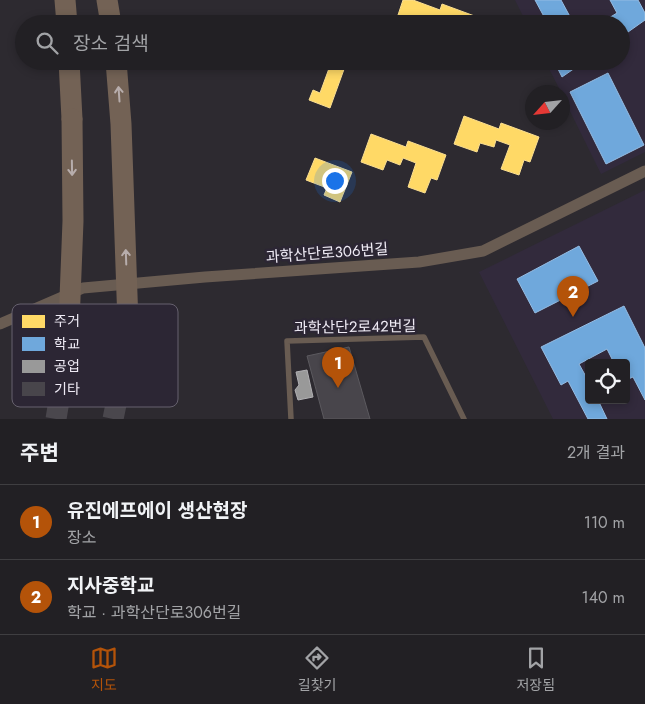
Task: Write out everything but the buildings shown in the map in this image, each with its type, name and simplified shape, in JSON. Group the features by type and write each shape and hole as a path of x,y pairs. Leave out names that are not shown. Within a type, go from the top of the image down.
{"highway":[{"path":"64,0 66,15"},
{"path":"107,0 110,15"},
{"path":"69,70 73,221 70,304"},
{"path":"117,70 127,304"}],"street":[{"name":"과학산단로306번길","path":"46,304 83,288 419,262 483,251 645,171"},
{"name":"과학산단로306번길","path":"0,324 12,319"}],"lane":[{"name":"과학산단2로42번길","path":"292,419 286,341 424,337 464,419"}],"shaded area":[{"path":"515,0 645,0 645,152 601,174 570,111 570,85 557,85 550,70 630,70 630,15 522,15"},
{"path":"645,190 645,419 553,419 479,272"}],"tunnel":[{"path":"56,419 58,407"},
{"path":"113,419 115,407"}],"place":[{"name":"지사중학교","path":"573,317"},
{"name":"유진에프에이 생산현장","path":"338,388"}]}
